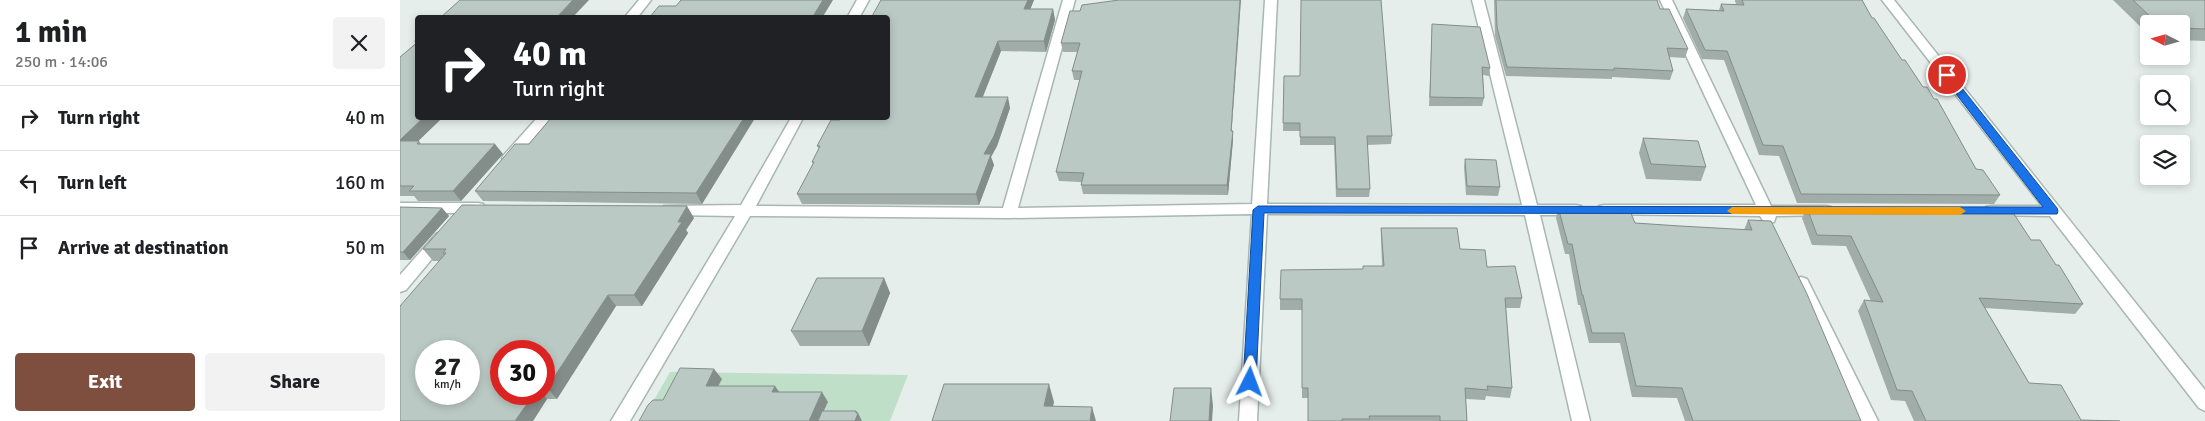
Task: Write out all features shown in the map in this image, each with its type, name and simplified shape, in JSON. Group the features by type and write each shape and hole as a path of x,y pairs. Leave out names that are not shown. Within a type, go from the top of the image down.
{"street":[{"path":"632,15 645,0"},
{"path":"855,15 863,0"},
{"path":"1009,213 1069,0"},
{"path":"1248,421 1258,210 1271,0"},
{"path":"1478,0 1531,210 1581,421"},
{"path":"1666,0 1774,228"},
{"path":"1888,0 2205,403"},
{"path":"499,170 542,120"},
{"path":"620,421 746,210 797,120"},
{"path":"400,286 480,193"},
{"path":"400,208 496,208"},
{"path":"656,209 1009,213 1258,210 1844,211"},
{"path":"1973,211 2053,211"},
{"path":"1796,272 1869,421"}],"green space":[{"path":"670,372 908,375 890,421 642,421"}],"building":[{"path":"460,0 573,0 559,15 443,15"},
{"path":"681,0 823,0 814,15 652,15 659,6 676,6"},
{"path":"881,0 1028,0 1024,9 1053,9 1044,41 998,41 975,97 1008,97 994,136 984,154 991,154 976,194 797,194 814,162 812,162 820,146 817,146 831,120 890,120 890,15 873,15"},
{"path":"1119,0 1240,0 1231,131 1233,131 1227,185 1081,185 1084,173 1056,172 1082,71 1072,71 1080,43 1061,43 1070,11 1080,11 1082,5"},
{"path":"1301,0 1381,0 1392,136 1367,136 1370,189 1337,189 1335,137 1300,137 1300,123 1283,123 1284,76 1300,76"},
{"path":"1496,0 1657,0 1660,9 1669,9 1688,49 1667,48 1673,71 1614,68 1614,70 1507,67 1497,27"},
{"path":"1742,0 1862,0 1872,18 1874,18 1902,60 1905,60 1923,87 1927,87 1934,99 1937,99 1976,169 1983,170 2000,195 1801,194 1783,146 1763,145 1727,51 1705,50 1686,9 1724,11 1721,4 1744,5"},
{"path":"2133,0 2205,0 2205,29 2190,28 2190,15 2149,15"},
{"path":"1432,24 1480,27 1490,68 1482,67 1484,98 1430,97"},
{"path":"415,44 415,120 421,120 400,140 400,57"},
{"path":"549,120 743,120 696,193 475,191 515,144 529,144"},
{"path":"1643,138 1698,141 1706,167 1651,164"},
{"path":"400,141 419,141 417,144 495,144 453,191 409,191 414,186 400,186"},
{"path":"1465,159 1496,160 1500,187 1467,186"},
{"path":"462,205 687,206 678,222 682,222 634,295 608,295 555,376 555,340 490,340 490,405 526,405 515,421 400,421 400,306 446,253 443,253 446,249 423,249"},
{"path":"400,207 442,208 403,252 400,252"},
{"path":"1558,207 1630,211 1635,223 1680,226 1752,230 1748,220 1771,221 1807,294 1861,421 1693,421 1682,388 1636,386 1624,333 1592,333 1572,244 1568,244"},
{"path":"1807,208 2010,208 2031,240 2040,240 2056,265 2059,265 2083,304 1979,298 2029,383 2061,385 2081,420 2120,421 1926,421 1912,391 1897,390 1864,300 1883,302 1851,236 1817,235"},
{"path":"1381,228 1457,228 1460,249 1485,250 1487,267 1515,266 1522,298 1505,298 1512,388 1487,386 1488,390 1465,388 1467,421 1440,421 1440,416 1369,416 1370,419 1308,421 1308,388 1302,388 1302,299 1280,299 1281,270 1363,269 1363,266 1384,266"},
{"path":"817,278 884,278 862,331 791,331"},
{"path":"680,368 714,369 706,386 775,386 772,392 822,392 809,421 639,421 653,400 663,400"},
{"path":"944,384 1049,384 1044,406 1092,407 1090,421 932,421"},
{"path":"1174,388 1211,388 1209,421 1170,421"},
{"path":"822,411 856,411 858,413 855,421 818,421"}],"slow traffic":[{"path":"1732,211 1960,211"}],"route":[{"path":"1250,382 1258,210 2053,211 1947,75"}]}
